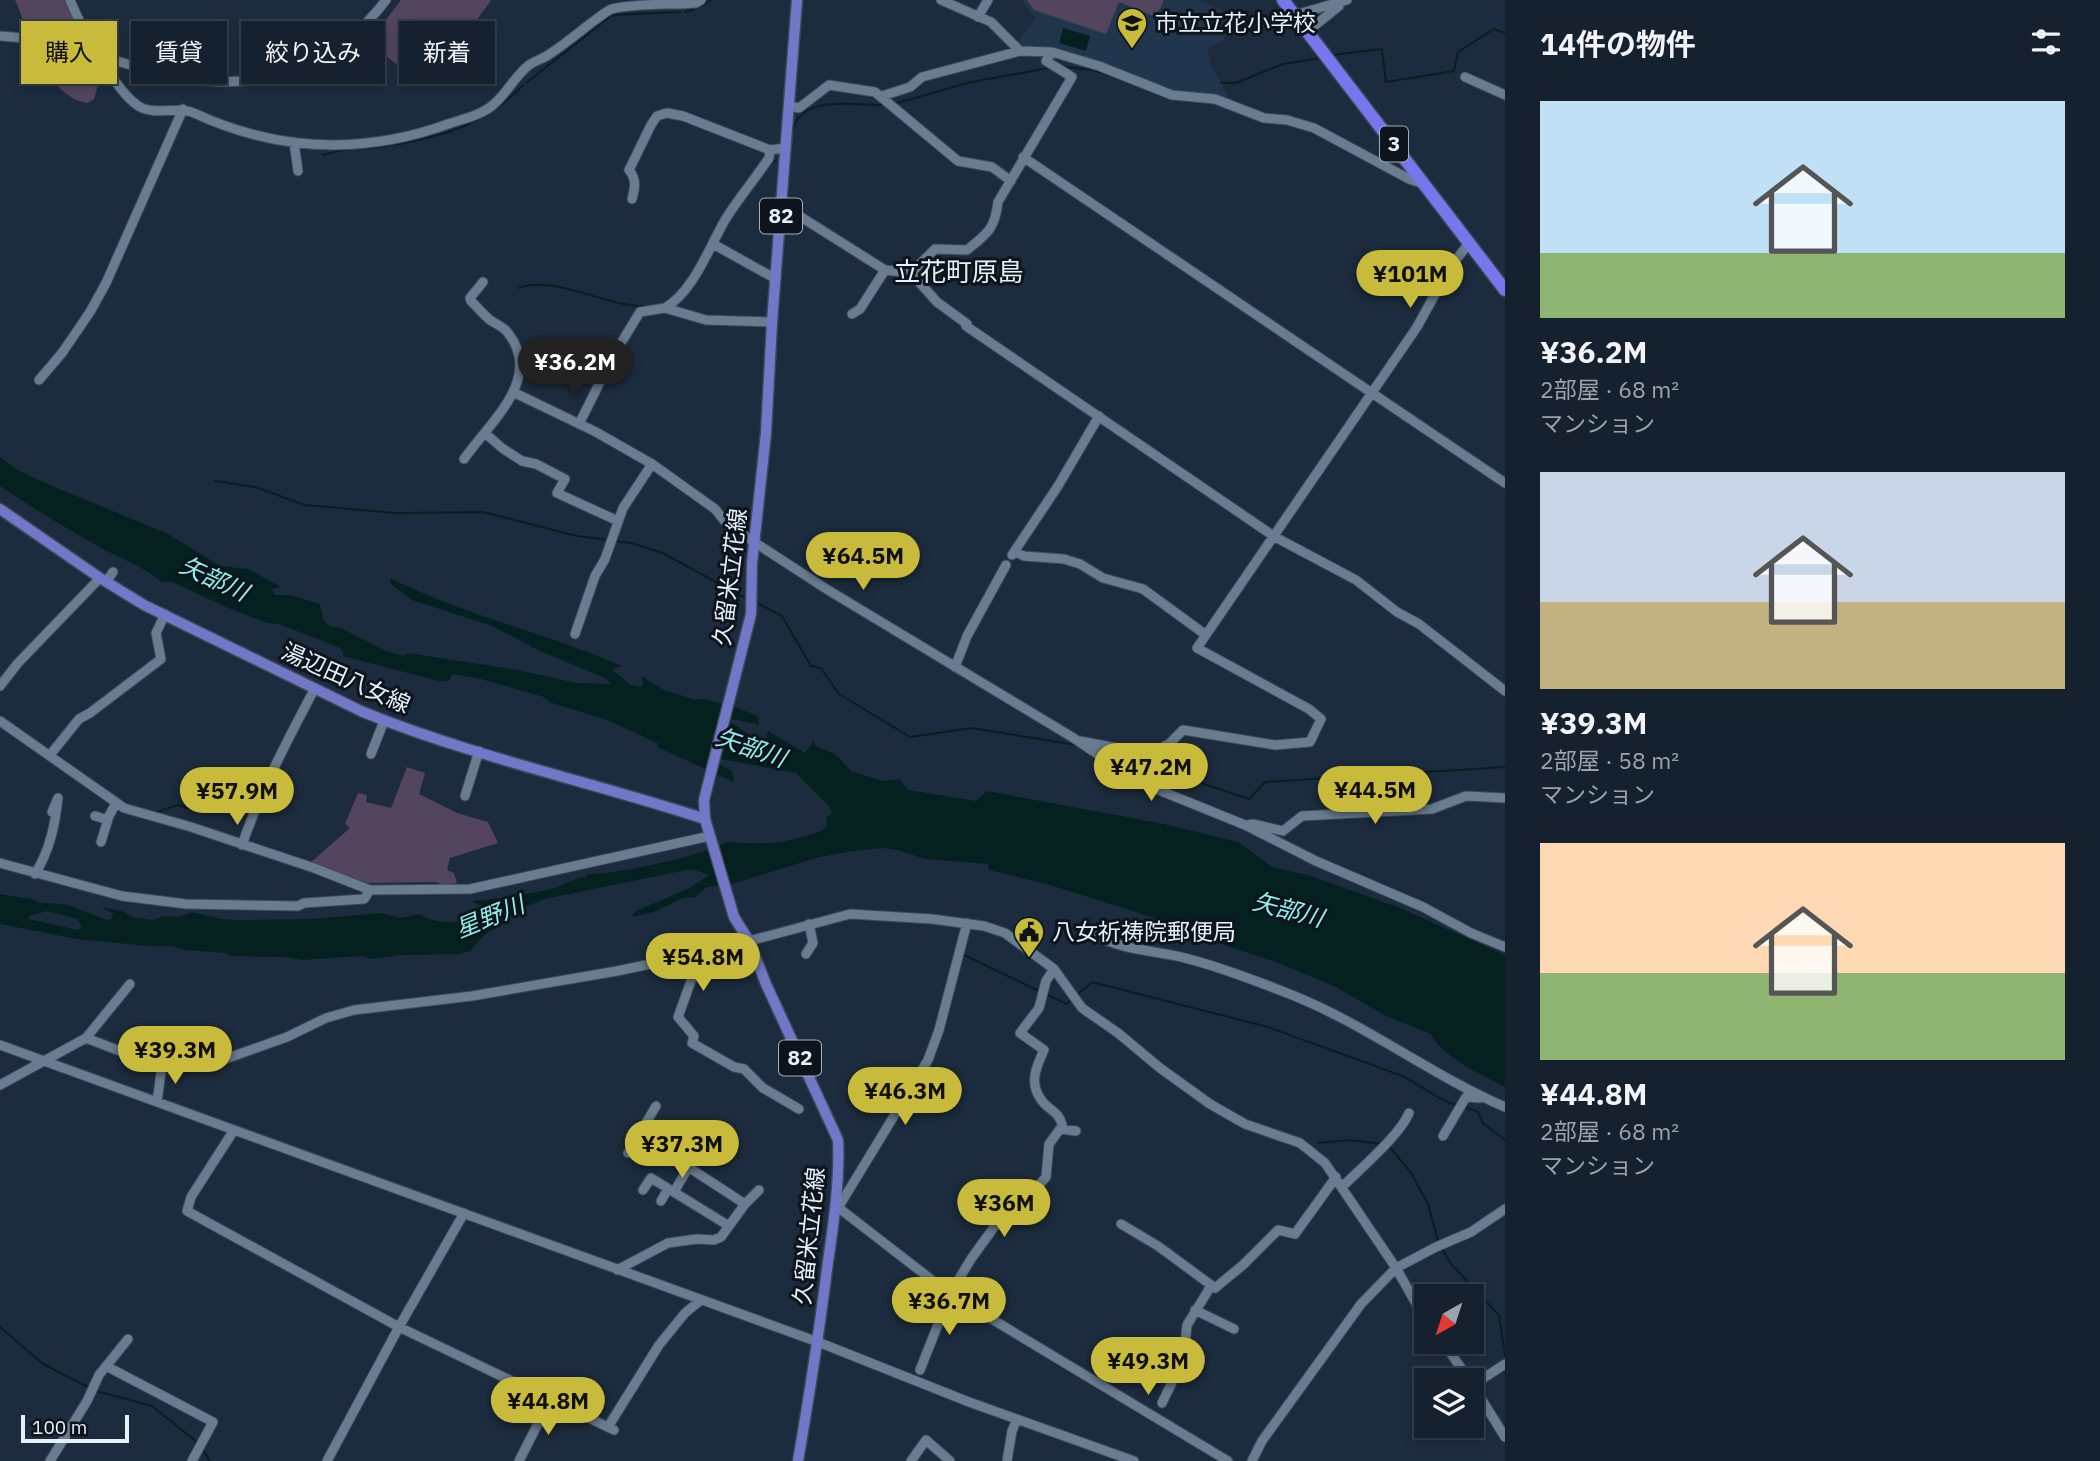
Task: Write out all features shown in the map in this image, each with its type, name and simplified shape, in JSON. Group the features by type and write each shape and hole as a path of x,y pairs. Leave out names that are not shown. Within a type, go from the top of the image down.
{"highway":[{"name":"3","path":"1283,0 1504,286"}],"main road":[{"name":"久留米立花線","path":"797,0 761,501 754,542 751,614 704,800 705,820 734,917 749,941 838,1140 836,1207 818,1342 798,1461"},
{"name":"湯辺田八女線","path":"0,509 164,614 384,721 705,820"}],"street":[{"path":"70,0 81,21"},
{"path":"117,60 193,79 223,82 269,76 303,66 344,44 371,19 386,0"},
{"path":"117,82 127,97 144,109 179,112 274,140 326,145 387,142 422,134 493,106 530,64 547,56 610,9 696,3 701,0"},
{"path":"941,0 996,26 1020,51"},
{"path":"978,17 988,0"},
{"path":"1295,15 1345,1"},
{"path":"1308,31 1345,1"},
{"path":"0,36 21,38"},
{"path":"882,96 910,87 922,77 1020,51 1052,52 1099,66 1172,94 1215,99 1264,118 1287,120 1314,128 1409,179 1425,184"},
{"path":"911,272 934,250 967,250 992,229 997,218 998,202 1072,77 1046,61 1052,52"},
{"path":"1465,77 1505,95"},
{"path":"789,106 799,108 829,85 875,92 958,162 992,167 1011,181"},
{"path":"39,380 62,353 106,283 128,237 179,112"},
{"path":"632,199 636,186 629,170 657,116 667,113 683,116 770,150 786,148"},
{"path":"294,142 298,170"},
{"path":"579,424 613,356 640,312 665,308 685,292 726,219 769,158 770,150"},
{"path":"1023,157 1505,483"},
{"path":"782,205 884,270 911,272 937,302 967,324 966,326 1275,537 1356,580 1397,612 1419,624 1505,691"},
{"path":"1077,742 1148,754 1169,744 1183,730 1275,745 1310,742 1321,719 1309,709 1198,648 1417,327 1448,269 1469,243"},
{"path":"713,244 776,279"},
{"path":"852,314 860,309 884,270"},
{"path":"464,459 515,393 520,368 519,354 506,330 471,301 470,298 482,282"},
{"path":"665,308 706,320 772,322"},
{"path":"515,393 652,464 715,509 727,524 754,542 1139,782 1245,825 1316,861 1423,907 1471,933 1505,947"},
{"path":"955,667 968,636 1011,557 1058,486 1099,416"},
{"path":"485,433 522,461 536,464 565,479 557,493 618,521"},
{"path":"575,634 622,508 652,464"},
{"path":"1011,557 1064,559 1080,564 1103,578 1143,589 1203,639"},
{"path":"0,686 18,663 106,577"},
{"path":"50,755 79,719 161,659 156,634 164,614"},
{"path":"242,845 252,814 315,688"},
{"path":"0,721 124,808 314,868 370,890 470,889 711,838"},
{"path":"371,754 384,721"},
{"path":"466,796 479,751"},
{"path":"1245,825 1254,824 1283,831 1303,816 1432,809 1466,796 1505,798"},
{"path":"36,874 50,842 58,798 52,812"},
{"path":"102,842 116,803"},
{"path":"95,816 105,819 110,817"},
{"path":"0,863 122,896 186,904 298,906 304,903 365,899 370,890"},
{"path":"86,1038 162,1065 192,1066 232,1059 326,1018 354,1010 538,985 708,952 850,914 967,923 1005,933 1054,969 1082,1008 1210,1104 1245,1124 1300,1143 1325,1163 1396,1268 1414,1300"},
{"path":"967,923 939,1030 928,1060 836,1207 950,1294 1228,1461"},
{"path":"806,954 813,943 809,925"},
{"path":"1094,934 1110,944 1183,958 1326,1009 1435,1072 1505,1107"},
{"path":"708,952 691,981 678,1017 694,1036 692,1042 734,1067 744,1069 763,1088 799,1109"},
{"path":"1054,969 1046,981 1039,1008 1020,1033 1044,1050 1034,1076 1040,1098 1060,1115 1063,1129"},
{"path":"0,1085 86,1038 123,990 130,985"},
{"path":"0,1045 818,1342 1134,1461"},
{"path":"157,1102 162,1065"},
{"path":"1443,1136 1466,1097 1485,1098"},
{"path":"628,1153 656,1106"},
{"path":"1342,1187 1383,1146 1409,1113"},
{"path":"920,1370 950,1294 1002,1216 1020,1207 1046,1177 1049,1144 1056,1132 1063,1129 1076,1132"},
{"path":"234,1130 191,1197 187,1211 399,1327 611,1429 659,1345 685,1313 701,1300"},
{"path":"639,1135 745,1204"},
{"path":"661,1201 688,1168"},
{"path":"1121,1224 1185,1264 1214,1288 1278,1230 1295,1234 1336,1177"},
{"path":"643,1190 651,1178 729,1226"},
{"path":"617,1269 668,1243 721,1237 759,1190"},
{"path":"1252,1461 1262,1441 1361,1304 1396,1268 1471,1232 1505,1209"},
{"path":"327,1461 464,1213"},
{"path":"1162,1403 1177,1374 1187,1325 1211,1286"},
{"path":"1195,1310 1234,1329"},
{"path":"50,1461 106,1366 128,1339"},
{"path":"1484,1376 1505,1364"},
{"path":"106,1366 213,1422 192,1461"},
{"path":"519,1461 551,1400"},
{"path":"1484,1403 1504,1434"},
{"path":"1007,1461 1017,1419"},
{"path":"911,1461 926,1440 950,1461"}],"shaded area":[{"path":"15,0 71,0 78,21 23,21"},
{"path":"401,0 491,0 476,21 399,21 399,66 385,55 385,21"},
{"name":"市立立花小学校","path":"1022,0 1197,0 1233,14 1223,41 1208,48 1210,63 1227,94 1224,100 1180,94 1097,63 1023,50 1015,45 1036,19"},
{"path":"1027,0 1164,0 1156,17 1119,2 1106,34 1034,10"},
{"path":"57,84 98,85 94,99 88,103 61,89"},
{"path":"407,767 425,773 419,794 457,813 488,822 498,843 450,858 447,870 454,873 457,883 443,885 436,882 367,883 310,863 350,828 345,824 358,793 367,795 366,802 391,808"}],"water":[{"path":"1063,28 1090,36 1086,51 1059,43"},
{"path":"0,457 16,469 45,483 168,534 220,566 248,569 281,587 272,589 275,595 290,595 320,604 323,620 331,627 341,628 386,651 403,656 408,653 518,670 576,683 611,684 605,678 540,651 492,626 412,600 391,584 390,578 447,603 622,666 612,670 631,685 642,687 641,676 664,690 696,700 703,699 735,707 758,716 759,725 732,719 731,723 756,737 766,738 768,731 805,753 813,741 816,746 835,754 851,771 882,781 900,779 908,790 976,801 987,791 1164,824 1238,842 1272,867 1308,875 1400,908 1505,955 1505,1087 1453,1058 1431,1034 1386,1016 1334,986 1276,962 1200,937 1212,936 1047,884 989,870 988,864 925,859 883,848 819,857 729,885 707,887 695,897 683,898 654,912 634,917 632,915 636,911 690,888 709,875 686,870 545,899 510,913 503,924 485,934 470,951 460,954 302,960 286,957 230,956 226,953 184,950 172,946 77,939 0,924 0,894 40,903 65,904 107,920 114,914 101,907 122,911 132,917 153,920 164,916 179,917 192,912 239,920 314,919 381,913 400,918 420,914 437,921 459,922 479,916 495,905 478,905 472,901 555,888 581,877 585,878 589,874 616,872 659,863 699,853 727,842 788,841 823,830 827,825 826,818 832,813 830,807 796,773 721,759 718,764 732,771 734,782 657,747 659,744 610,721 549,702 544,697 481,679 452,674 449,681 439,681 343,656 343,651 338,647 226,607 172,582 162,582 63,526 0,486","holes":["47,911 77,919 82,926 78,930 28,919 29,916"]}],"waterway":[{"path":"698,8 711,0"},
{"path":"685,12 694,10"},
{"path":"526,83 612,15 680,12"},
{"path":"1333,55 1382,49 1386,82 1454,71 1458,52 1494,29 1505,33"},
{"path":"1221,83 1236,83 1283,64 1321,58"},
{"path":"1065,67 1093,70 1124,80"},
{"path":"894,104 971,82 1049,68"},
{"path":"394,145 447,132 480,119 495,110 523,85"},
{"path":"792,135 796,121 804,112 816,107 829,104 885,105"},
{"path":"323,155 343,150 388,146"},
{"path":"519,288 548,285 615,302 647,306"},
{"path":"215,481 255,487 305,505 395,513 483,512 577,536 608,540"},
{"path":"614,541 631,543 663,553 745,598"},
{"path":"757,603 782,616 811,666 821,668 839,694 910,737 972,728 1076,745"},
{"path":"1102,753 1126,754 1155,767 1170,765 1201,783 1249,799 1265,782 1505,767"},
{"path":"157,812 177,805 194,809"},
{"path":"964,955 1041,992"},
{"path":"1076,996 1092,982 1268,1027 1400,1075 1456,1105"},
{"path":"1046,994 1067,1004 1072,999"},
{"path":"1465,1107 1478,1112 1483,1123 1505,1140"},
{"path":"1318,1143 1350,1140 1382,1144"},
{"path":"1388,1145 1411,1173 1428,1204 1438,1241"},
{"path":"1442,1249 1452,1265 1499,1315 1505,1355"},
{"path":"0,1327 43,1364 88,1387"},
{"path":"96,1391 152,1406 198,1443"},
{"path":"203,1450 210,1461"}],"place":[{"name":"市立立花小学校","path":"1132,50"},
{"name":"八女祈祷院郵便局","path":"1029,959"}],"district":[{"name":"立花町原島","path":"959,272"}],"water label":[{"name":"矢部川","path":"214,579"},
{"name":"矢部川","path":"751,748"},
{"name":"矢部川","path":"1288,910"},
{"name":"星野川","path":"490,917"}]}
